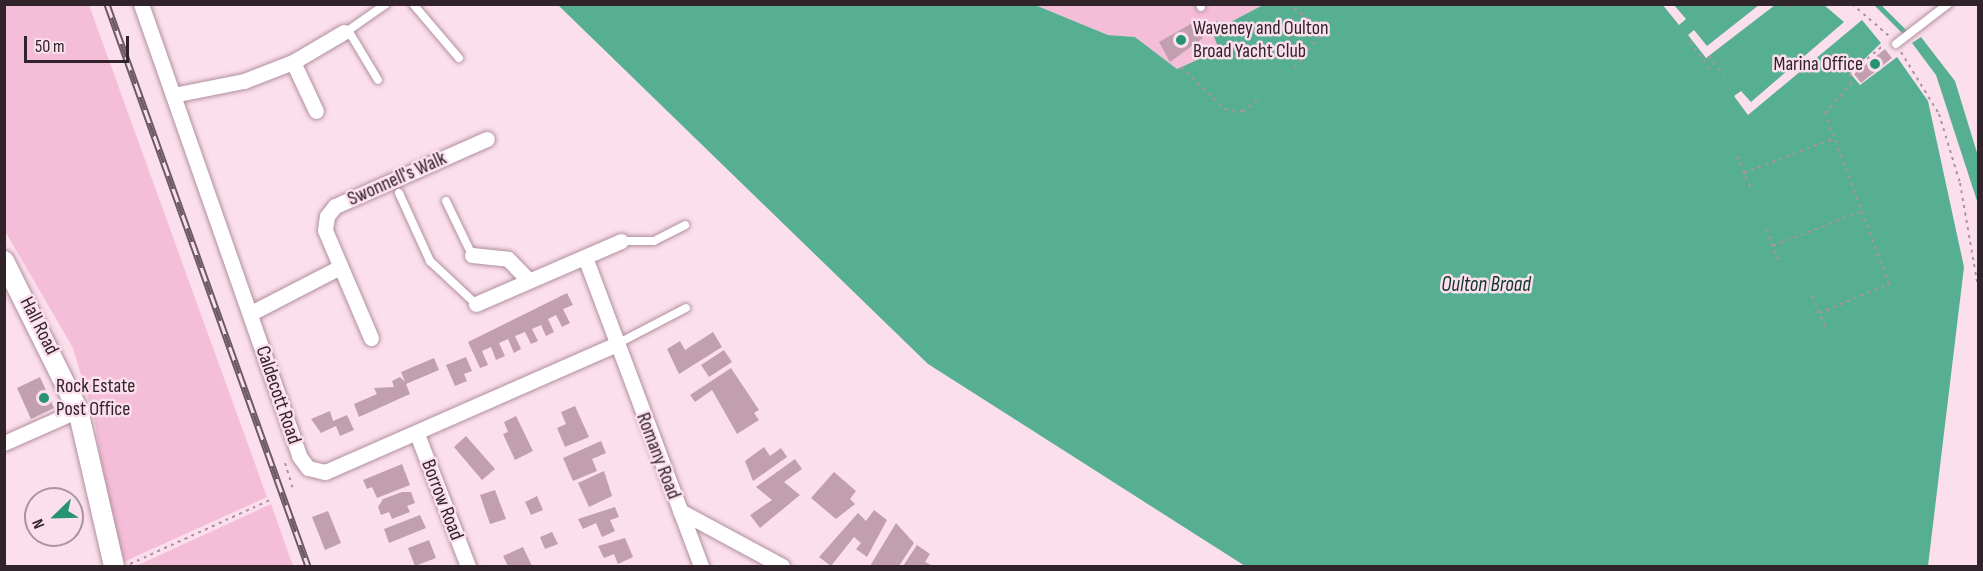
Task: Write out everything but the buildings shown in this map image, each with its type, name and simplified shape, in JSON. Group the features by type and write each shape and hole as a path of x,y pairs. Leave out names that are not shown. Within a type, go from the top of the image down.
{"street":[{"name":"Caldecott Road","path":"141,4 251,313 299,456 308,468 325,472 417,434 615,345"},
{"path":"173,95 244,81 293,62 346,31"},
{"path":"293,62 316,111"},
{"name":"Swonnell's Walk","path":"371,338 325,230 335,206 487,139"},
{"path":"476,304 586,260 621,241"},
{"path":"472,255 508,259 529,281"},
{"name":"Romany Road","path":"586,260 615,345 701,567"},
{"name":"Hall Road","path":"4,261 78,410 114,567"},
{"path":"251,313 340,267"},
{"path":"4,443 78,410"},
{"name":"Borrow Road","path":"417,434 468,567"},
{"path":"680,512 782,567"}],"lane":[{"path":"378,80 346,31 387,4"},
{"path":"413,4 459,58"},
{"path":"1896,44 1948,4"},
{"path":"399,193 430,261 476,304"},
{"path":"446,201 472,255"},
{"path":"621,241 654,241 685,225"},
{"path":"615,345 686,308"}],"path":[{"path":"1288,4 1324,30 1292,71"},
{"path":"1852,4 1896,44 1939,114 1960,183 1978,287"},
{"path":"1690,42 1712,71"},
{"path":"1819,313 1889,284 1825,113 1851,84 1850,73 1896,44"},
{"path":"1709,56 1724,75"},
{"path":"1181,67 1225,109 1243,112 1260,98"},
{"path":"1744,173 1835,138"},
{"path":"1737,156 1751,189"},
{"path":"1773,246 1862,211"},
{"path":"1766,229 1779,262"},
{"path":"1812,296 1826,329"},
{"path":"282,452 293,489"},
{"path":"125,567 272,499"}],"shaded area":[{"path":"4,5 89,5 267,497 119,564 94,418 73,348 5,231"},
{"path":"1035,5 1263,5 1221,27 1210,25 1220,50 1177,69 1135,37 1108,35"},
{"path":"271,504 293,566 136,566"}],"water":[{"name":"Oulton Broad","path":"1662,4 1679,25 1686,19 1674,5 1759,5 1707,46 1694,30 1688,35 1706,58 1775,5 1824,5 1844,22 1751,102 1741,91 1734,96 1748,115 1862,20 1881,43 1850,73 1860,85 1897,57 1928,101 1964,267 1928,566 1245,566 928,364 558,5 1035,5 1108,35 1135,37 1177,69 1219,50 1210,25 1217,21 1221,27 1263,5"},
{"path":"1921,37 1955,81 1978,156 1978,204 1936,75 1912,43"}],"waterway":[{"path":"1877,4 1903,30"}],"railway":[{"path":"107,4 308,566"}],"place":[{"name":"Waveney and Oulton Broad Yacht Club","path":"1181,40"},
{"name":"Marina Office","path":"1875,64"},
{"name":"Rock Estate Post Office","path":"44,398"}]}
